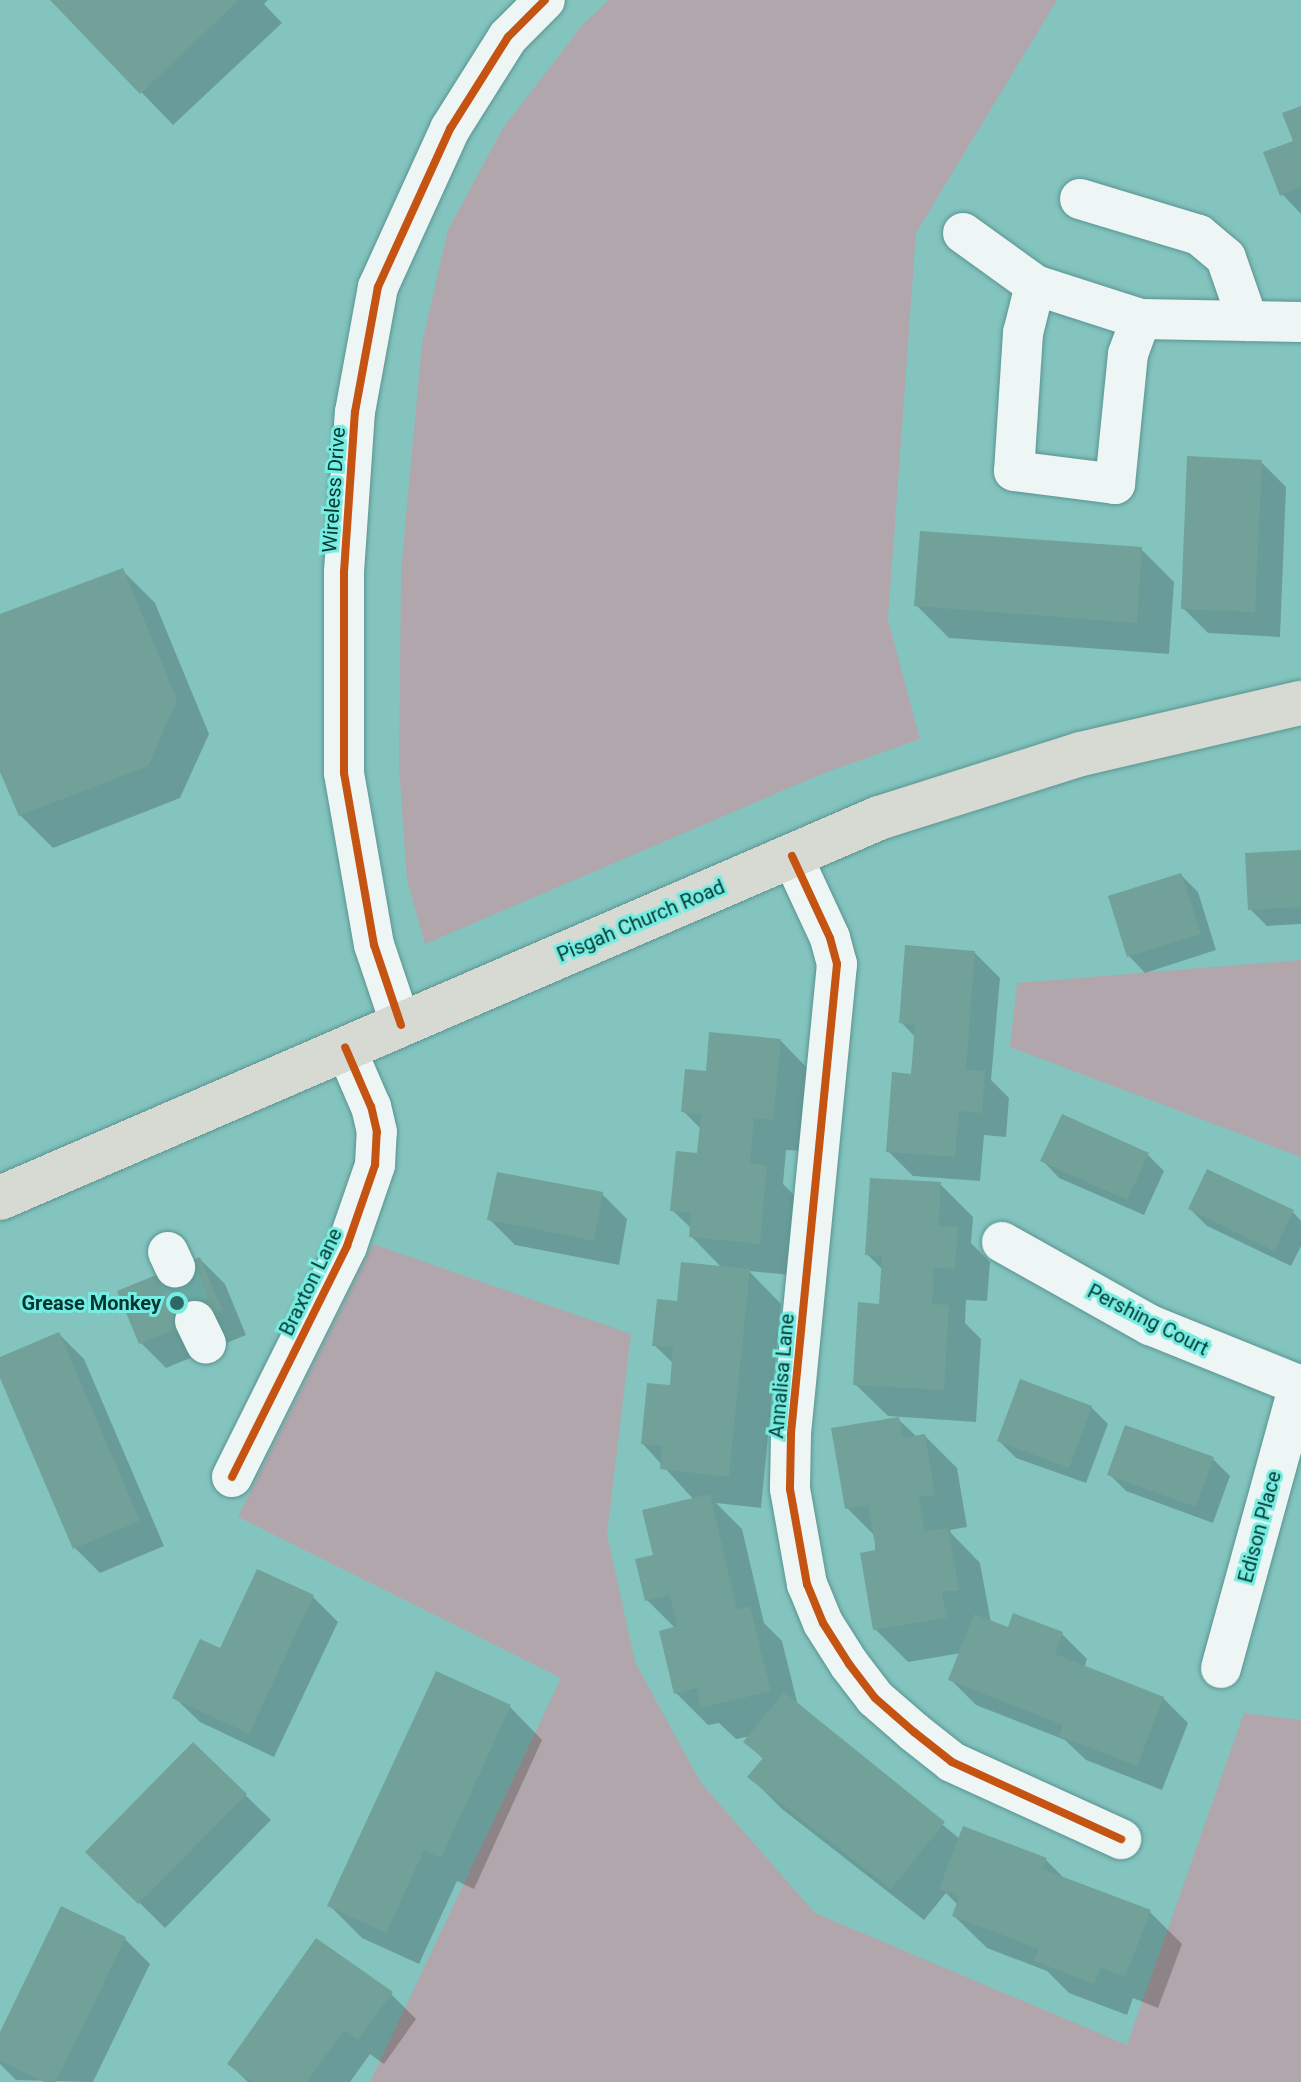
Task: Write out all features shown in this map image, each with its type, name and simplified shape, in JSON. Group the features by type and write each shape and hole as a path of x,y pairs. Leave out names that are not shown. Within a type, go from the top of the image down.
{"main road":[{"name":"Pisgah Church Road","path":"0,1198 879,818 969,787 1094,750 1301,703"}],"street":[{"name":"Wireless Drive","path":"401,1025 374,945 344,773 344,572 355,412 378,287 450,129 508,37 545,0"},
{"path":"1080,199 1199,235 1226,258 1248,321"},
{"path":"963,233 1035,285 1141,319 1301,322"},
{"path":"1035,285 1023,333 1014,471 1115,484 1128,354 1141,319"},
{"name":"Annalisa Lane","path":"792,856 830,938 837,964 791,1435 790,1489 807,1584 823,1623 849,1664 875,1698 914,1732 952,1762 1121,1839"},
{"name":"Braxton Lane","path":"232,1477 347,1246 375,1165 377,1132 371,1107 345,1047"},
{"name":"Pershing Court","path":"1002,1242 1150,1325 1300,1386"},
{"name":"Edison Place","path":"1221,1668 1300,1386"}],"shaded area":[{"path":"609,0 1057,0 916,233 888,620 920,739 824,773 425,944 407,880 399,767 401,570 422,343 448,230 503,128 584,23"},
{"path":"1301,960 1301,1157 1010,1047 1017,983"},
{"path":"373,1244 631,1334 607,1534 635,1662 701,1783 815,1913 1127,2045 1244,1713 1301,1720 1301,2082 370,2082 561,1678 238,1517"}],"building":[{"path":"50,0 239,0 140,94"},
{"path":"1301,106 1301,187 1280,196 1263,152 1293,141 1282,113"},
{"path":"1187,456 1262,460 1255,612 1181,609"},
{"path":"920,531 1142,547 1137,623 914,606"},
{"path":"123,568 177,700 148,766 19,816 0,772 0,614"},
{"path":"1301,850 1301,907 1248,910 1245,853"},
{"path":"1181,873 1201,934 1127,957 1108,896"},
{"path":"905,945 975,951 966,1070 985,1071 982,1113 959,1111 955,1157 886,1152 892,1072 911,1074 915,1025 899,1023"},
{"path":"709,1032 781,1039 773,1120 754,1118 750,1164 767,1165 760,1244 689,1237 691,1212 670,1211 676,1151 697,1153 701,1114 681,1112 685,1069 706,1071"},
{"path":"1062,1114 1149,1153 1127,1200 1040,1161"},
{"path":"1207,1169 1294,1210 1274,1251 1188,1209"},
{"path":"497,1172 603,1192 594,1241 487,1220"},
{"path":"870,1178 941,1182 939,1226 958,1227 955,1269 934,1268 932,1304 949,1305 944,1390 853,1385 858,1302 879,1304 882,1256 865,1255"},
{"path":"200,1257 222,1310 139,1344 117,1291"},
{"path":"681,1262 750,1269 729,1477 660,1469 662,1446 641,1444 647,1383 670,1385 673,1347 652,1346 657,1299 677,1301"},
{"path":"59,1332 140,1521 73,1549 0,1378 0,1357"},
{"path":"1020,1379 1092,1406 1069,1468 997,1441"},
{"path":"899,1417 903,1438 925,1434 935,1495 919,1497 925,1532 948,1528 959,1590 942,1592 947,1618 873,1630 860,1553 876,1550 868,1505 845,1509 831,1428"},
{"path":"1125,1425 1214,1457 1196,1507 1107,1475"},
{"path":"710,1494 737,1610 750,1606 771,1691 701,1708 697,1688 674,1694 659,1631 677,1626 670,1595 645,1601 635,1559 653,1555 642,1510"},
{"path":"257,1569 314,1595 249,1734 172,1698 200,1639 220,1648"},
{"path":"1013,1613 1063,1632 1055,1654 1164,1697 1137,1766 1059,1736 1063,1725 948,1680 974,1614 1008,1627"},
{"path":"436,1671 511,1705 441,1858 424,1850 386,1933 327,1906"},
{"path":"784,1692 945,1822 891,1889 747,1777 763,1758 743,1742"},
{"path":"193,1742 247,1794 138,1904 85,1852"},
{"path":"963,1826 1047,1858 1042,1869 1151,1910 1125,1977 1101,1967 1094,1984 1034,1961 1039,1949 952,1916 959,1897 939,1889"},
{"path":"61,1906 126,1937 56,2082 44,2082 0,2061 0,2032"},
{"path":"316,1938 393,1992 358,2040 344,2030 307,2082 252,2082 227,2064"}],"tunnel":[{"path":"175,1267 195,1321"}],"cycle path":[{"path":"401,1025 374,945 344,773 344,572 355,412 378,287 450,129 508,37 545,0"},
{"path":"792,856 830,938 837,964 791,1435 790,1489 807,1584 823,1623 849,1664 875,1698 914,1732 952,1762 1121,1839"},
{"path":"232,1477 347,1246 375,1165 377,1132 371,1107 345,1047"}],"place":[{"name":"Grease Monkey","path":"177,1303"}]}
